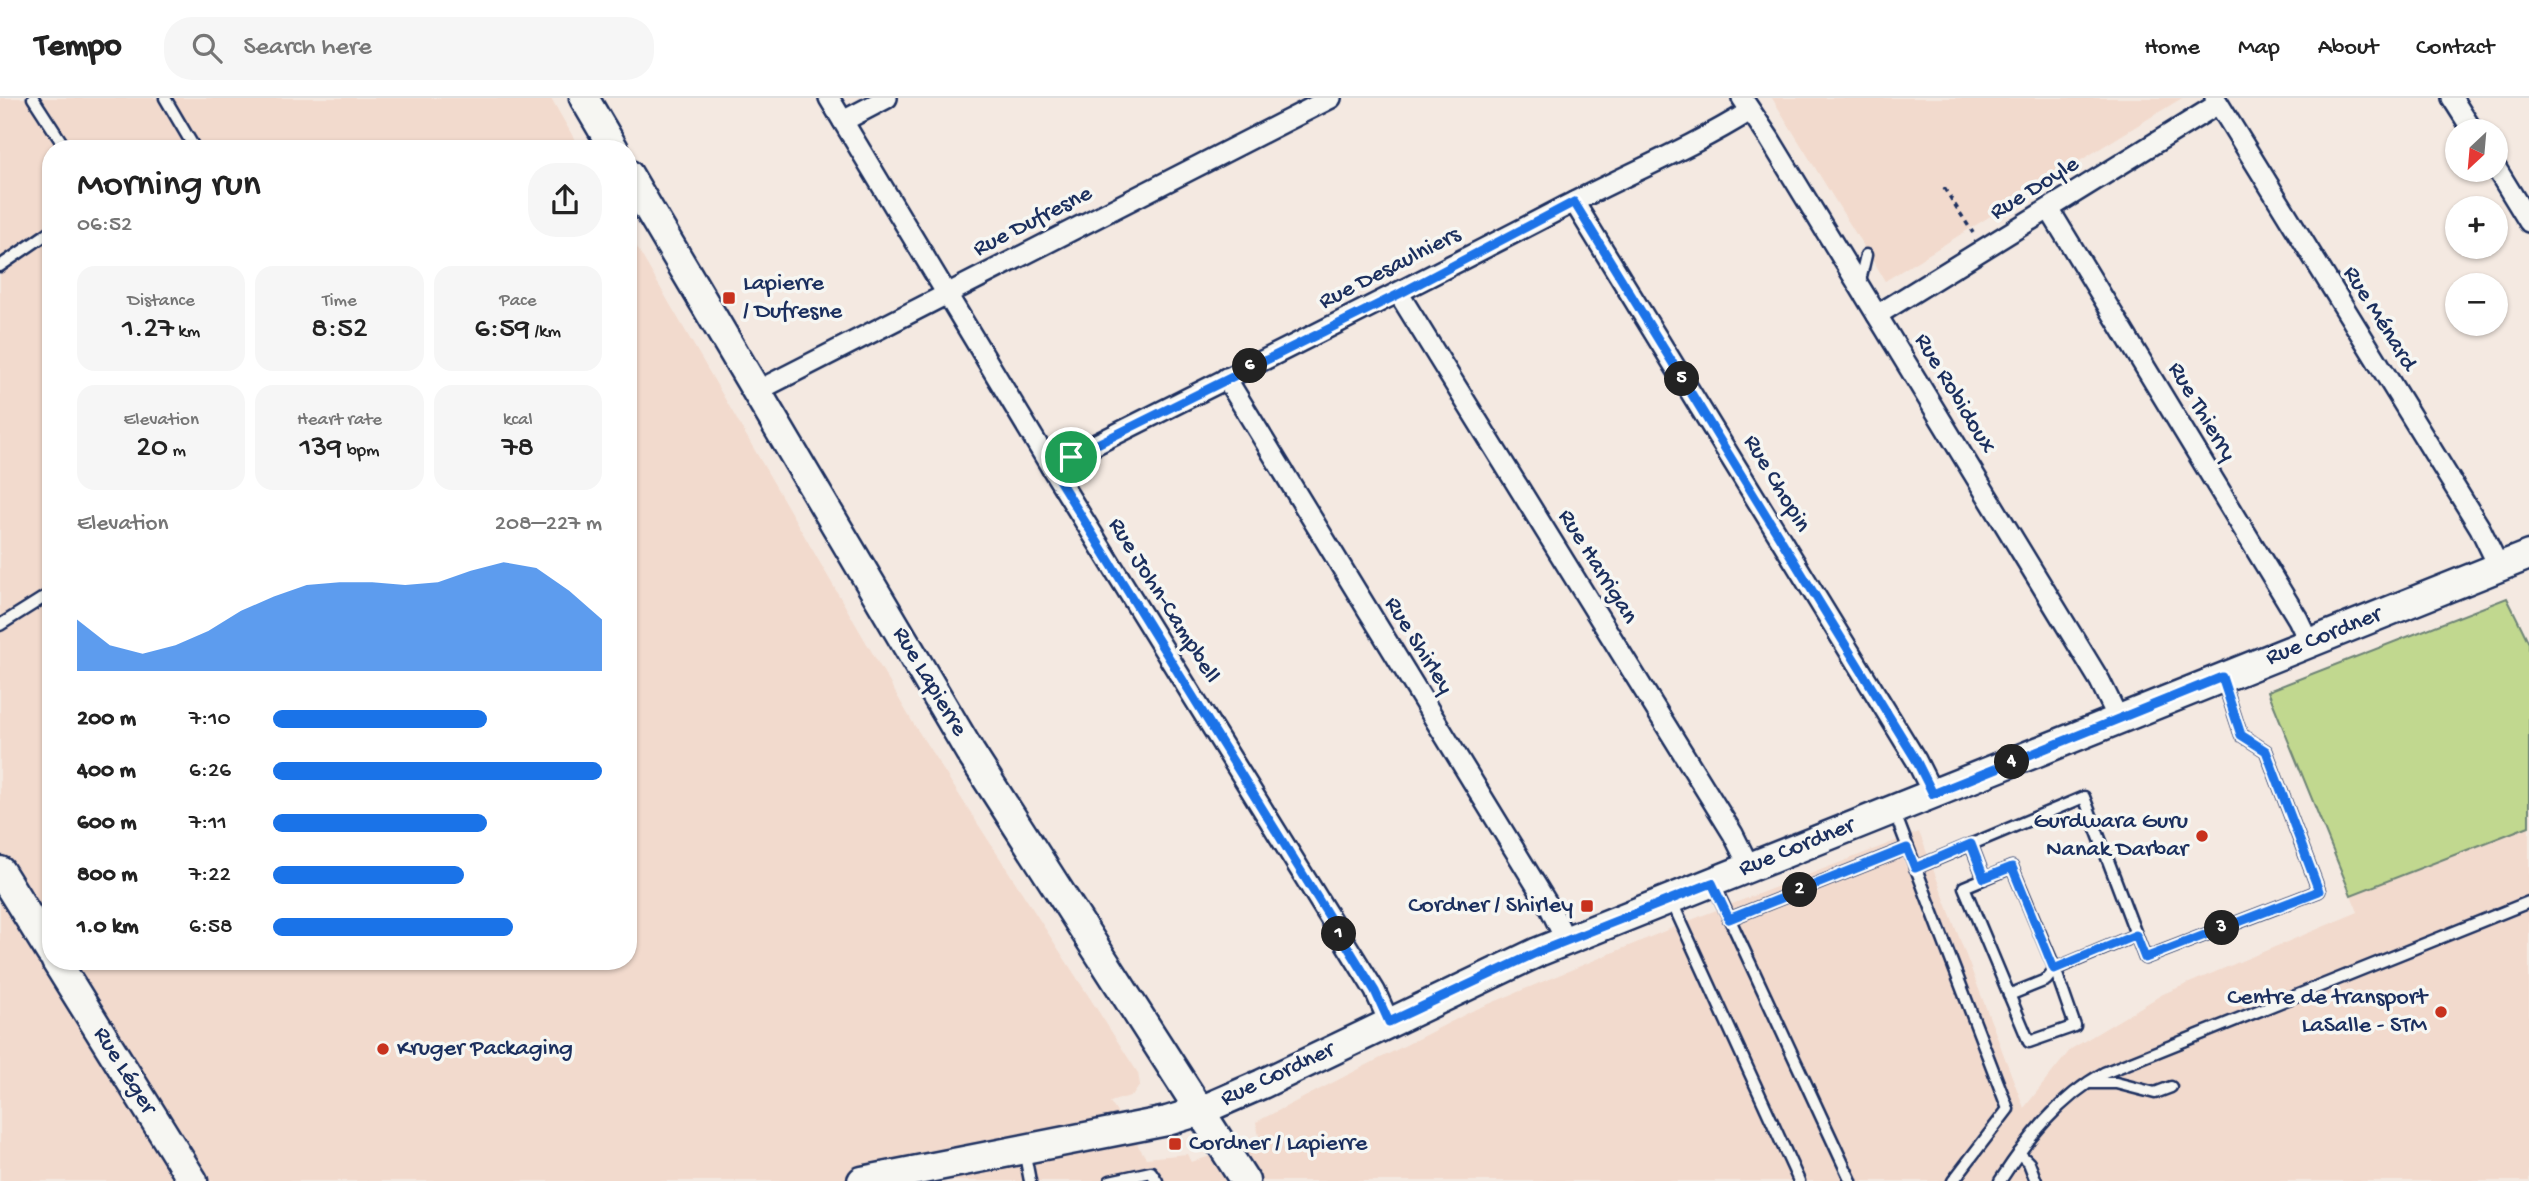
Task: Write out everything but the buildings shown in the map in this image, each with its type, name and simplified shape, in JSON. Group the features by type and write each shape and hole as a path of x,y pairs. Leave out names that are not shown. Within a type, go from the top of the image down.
{"street":[{"path":"583,98 609,140"},
{"name":"Rue John-Campbell","path":"829,98 1051,467 1375,991 1389,1022"},
{"path":"843,121 887,98"},
{"name":"Rue Dufresne","path":"757,391 1331,98"},
{"path":"2452,98 2465,119"},
{"name":"Rue Doyle","path":"1877,315 2049,209 2216,101"},
{"name":"Rue Ménard","path":"2216,101 2480,528 2499,567"},
{"name":"Rue Desaulniers","path":"1051,467 1722,129 1746,105"},
{"name":"Rue Robidoux","path":"1746,105 1769,138 2100,681 2118,718"},
{"path":"2505,182 2529,222"},
{"name":"Rue Lapierre","path":"637,189 970,752 1200,1111 1239,1179"},
{"name":"Rue Chopin","path":"1574,202 1909,748 1933,794"},
{"name":"Rue Thierry","path":"2049,209 2295,613 2309,642"},
{"name":"Rue Harrigan","path":"1399,294 1733,834 1750,868"},
{"name":"Rue Shirley","path":"1226,378 1550,908 1566,941"},
{"name":"Rue Cordner","path":"862,1181 899,1177 1167,1121 1200,1111 1509,965 1566,941 2529,555"},
{"path":"0,871 42,939"},
{"name":"Rue Léger","path":"62,970 193,1181"}],"lane":[{"path":"33,98 60,140"},
{"path":"165,98 190,140"},
{"path":"0,266 42,237"},
{"path":"1859,285 1866,255"},
{"path":"0,625 42,599"},
{"path":"1915,868 2084,797 2145,958 2319,891 2266,751 2241,735 2222,677"},
{"path":"1893,810 2008,1109 1953,1181"},
{"path":"1971,844 1984,878"},
{"path":"1729,919 1907,848"},
{"path":"2012,867 2054,969 2075,1026 2029,1042 1964,887 2012,867"},
{"path":"1712,883 1852,1181"},
{"path":"1671,899 1799,1181"},
{"path":"2000,1181 2019,1153 2065,1101 2104,1073 2529,902"},
{"path":"2009,995 2046,981 2054,969 2136,935"},
{"path":"2087,1083 2116,1083 2155,1093 2171,1087"},
{"path":"1023,1149 1030,1181"},
{"path":"2019,1153 2029,1163 2036,1181"},
{"path":"1110,1181 1151,1172 1157,1181"}],"path":[{"path":"1944,188 1973,233"}],"shaded area":[{"path":"0,98 551,98 575,140 42,140 42,970 637,970 637,248 913,723 1138,1073 1140,1085 1133,1095 1110,1102 1146,1158 1187,1154 1191,1162 1260,1141 1256,1122 1472,1011 1701,916 1919,832 2024,1108 2071,1049 2163,994 2358,912 2351,895 2529,826 2529,1181 0,1181"},
{"path":"1772,98 2182,98 1885,281"}],"green space":[{"path":"2507,598 2529,643 2529,826 2351,895 2268,691"}],"place":[{"name":"Lapierre / Dufresne","path":"729,298"},
{"name":"Gurdwara Guru Nanak Darbar","path":"2202,836"},
{"name":"Cordner / Shirley","path":"1587,906"},
{"name":"Centre de transport LaSalle - STM","path":"2441,1012"},
{"name":"Kruger Packaging","path":"383,1049"},
{"name":"Cordner / Lapierre","path":"1175,1144"}],"route":[{"path":"1574,202 1916,760 1933,794 2222,677 2241,735 2266,751 2319,891 2145,958 2136,935 2054,969 2012,867 1984,878 1971,844 1915,868 1907,848 1729,919 1712,883 1538,952 1389,1022 1375,991 1051,467 1071,457 1399,294 1574,202"}]}
